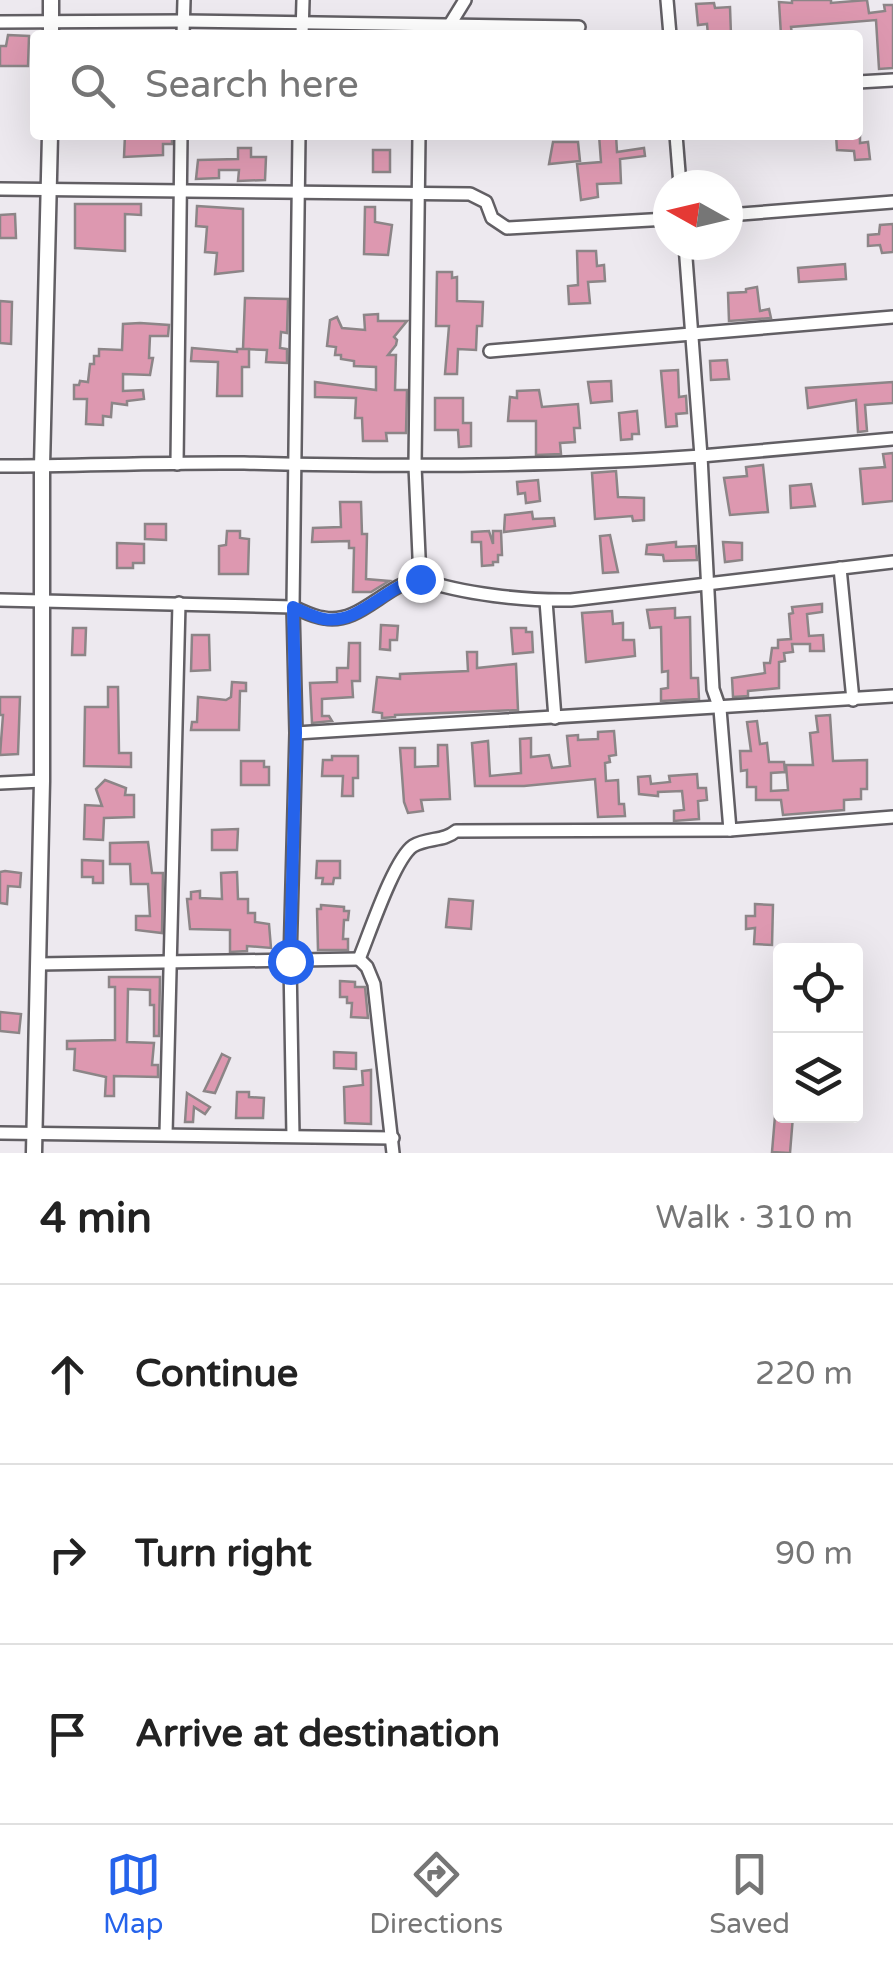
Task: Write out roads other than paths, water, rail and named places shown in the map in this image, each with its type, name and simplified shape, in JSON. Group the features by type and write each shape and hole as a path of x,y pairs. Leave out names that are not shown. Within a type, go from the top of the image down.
{"street":[{"path":"51,0 51,28"},
{"path":"182,30 184,0"},
{"path":"302,30 303,0"},
{"path":"450,26 465,0"},
{"path":"667,0 670,30"},
{"path":"0,22 51,28 183,21 302,30 579,27"},
{"path":"863,82 893,80"},
{"path":"34,1153 50,140"},
{"path":"177,464 181,140"},
{"path":"293,1136 290,961 296,733 293,607 300,140"},
{"path":"419,140 415,466 420,579"},
{"path":"676,140 679,170"},
{"path":"0,189 418,193 478,196 486,202 498,225 507,228 653,220"},
{"path":"743,214 893,202"},
{"path":"686,260 713,689 720,708 730,830"},
{"path":"490,350 893,318"},
{"path":"0,466 613,462 893,439"},
{"path":"0,600 293,607 325,619 344,618 389,591 420,579 546,601 893,562"},
{"path":"840,568 853,700"},
{"path":"546,601 555,718"},
{"path":"166,1134 179,603"},
{"path":"296,733 893,696"},
{"path":"0,783 42,781"},
{"path":"359,959 403,856 427,840 446,839 456,831 730,830 893,816"},
{"path":"38,964 359,959 368,967 374,984 393,1153"},
{"path":"0,1133 392,1138"}]}
